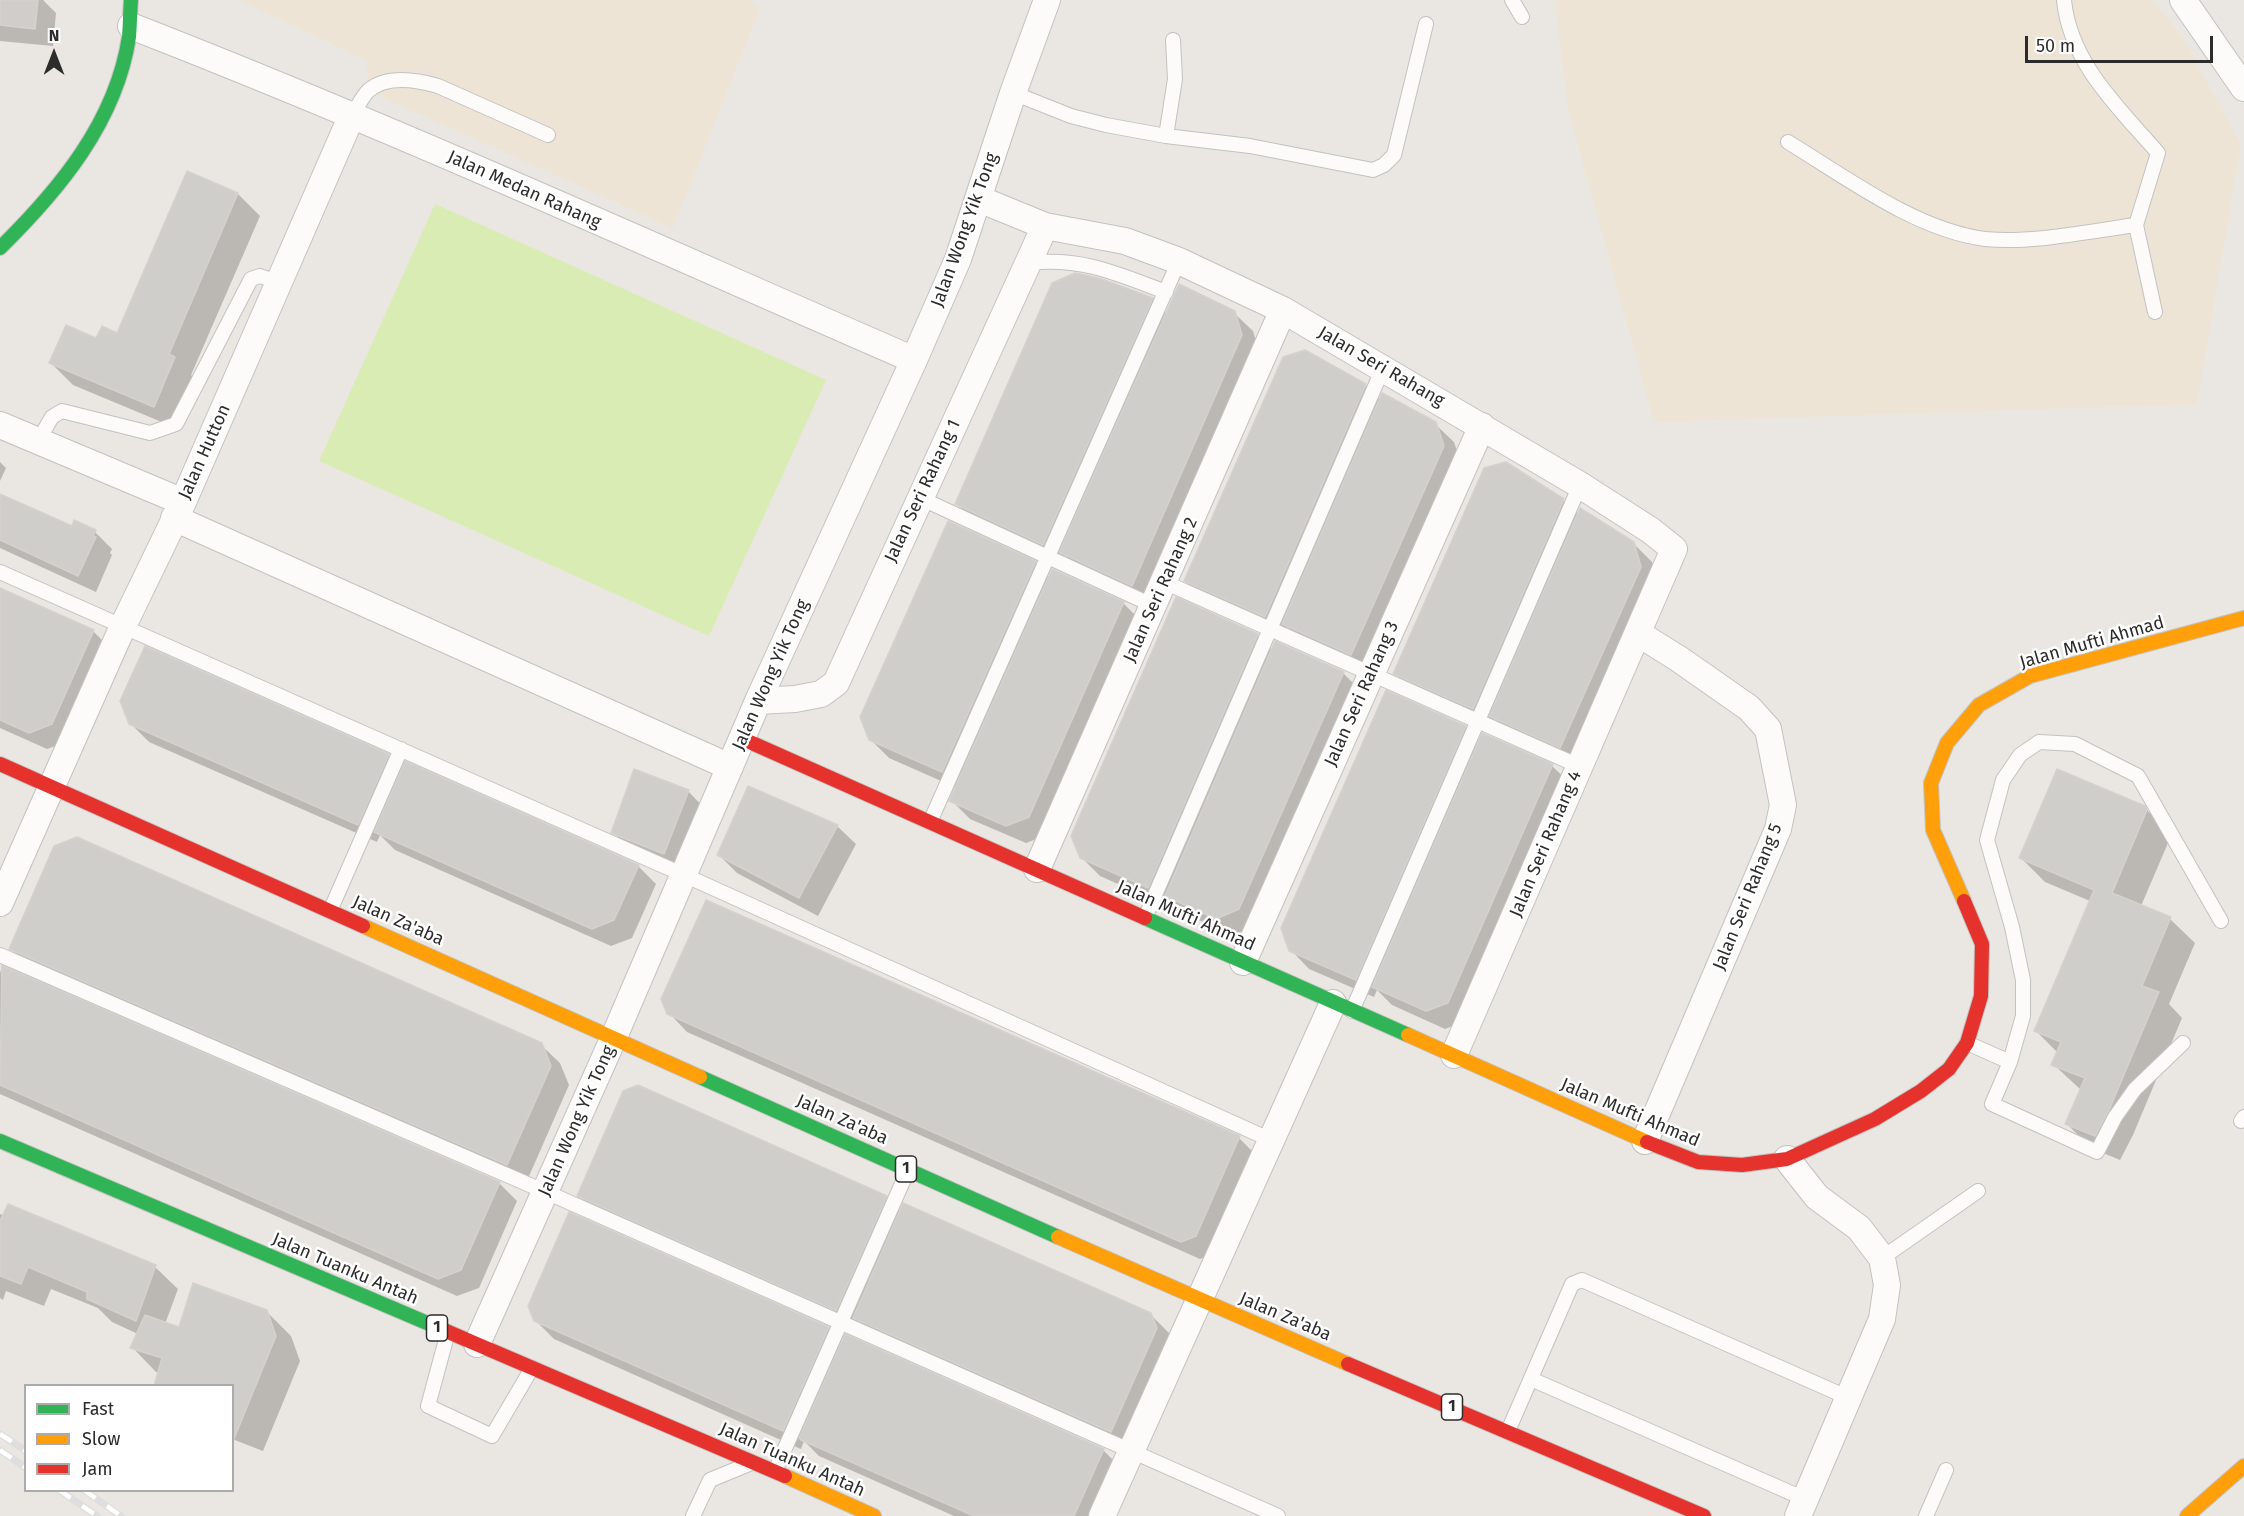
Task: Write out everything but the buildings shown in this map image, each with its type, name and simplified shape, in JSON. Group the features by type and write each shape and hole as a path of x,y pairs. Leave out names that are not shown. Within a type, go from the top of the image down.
{"main road":[{"path":"0,248 68,175 99,125 119,78 131,26 131,0"},
{"name":"Jalan Mufti Ahmad","path":"742,739 1646,1141 1698,1162 1742,1165 1787,1159 1875,1119 1921,1091 1948,1069 1967,1043 1981,996 1982,944 1933,830 1930,783 1947,743 1979,705 2030,676 2244,618"},
{"name":"Jalan Za'aba","path":"0,764 1199,1300 1704,1516"},
{"name":"Jalan Tuanku Antah","path":"0,1141 755,1462 874,1516"},
{"path":"2187,1516 2244,1466"}],"street":[{"name":"Jalan Wong Yik Tong","path":"477,1344 614,1037 758,701 914,360 958,258 1013,93 1047,0"},
{"path":"2183,0 2244,88"},
{"name":"Jalan Medan Rahang","path":"131,26 352,115 914,360"},
{"name":"Jalan Hutton","path":"0,903 123,626 179,510 352,115"},
{"name":"Jalan Seri Rahang","path":"979,200 1045,226 1125,241 1179,261 1283,310 1482,426 1650,530 1674,549 1639,634"},
{"name":"Jalan Seri Rahang 1","path":"758,701 795,699 821,694 836,682 1045,226"},
{"name":"Jalan Seri Rahang 2","path":"1037,869 1283,310"},
{"path":"0,425 730,767"},
{"name":"Jalan Seri Rahang 3","path":"1243,962 1482,426"},
{"name":"Jalan Seri Rahang 4","path":"1454,1055 1579,766 1639,634"},
{"name":"Jalan Seri Rahang 5","path":"1639,634 1749,708 1768,729 1783,805 1778,829 1646,1141"},
{"path":"1102,1516 1271,1140 1342,1007"},
{"path":"1787,1159 1817,1197 1860,1228 1882,1258 1887,1285 1882,1319 1801,1507"}],"lane":[{"path":"1512,0 1522,17"},
{"path":"2064,0 2066,20 2080,55 2100,86 2158,153 2136,225 2155,312"},
{"path":"1013,93 1071,116 1166,136 1250,146 1373,170 1384,165 1394,155 1426,24"},
{"path":"1166,136 1175,78 1173,40"},
{"path":"352,115 368,91 384,82 419,81 438,86 548,135"},
{"path":"1788,142 1904,212 1938,227 1985,238 2025,239 2136,225"},
{"path":"1029,263 1051,260 1079,262 1166,292"},
{"path":"930,822 1179,261"},
{"path":"38,441 52,417 62,411 150,433 176,424 250,279 260,276 280,283"},
{"path":"1145,918 1383,368"},
{"path":"1342,1007 1477,721 1580,485"},
{"path":"920,498 1154,606"},
{"path":"0,572 684,875 1271,1140"},
{"path":"1164,582 1579,766"},
{"path":"2183,1042 2134,1089 2115,1117 2097,1152 1992,1104 2010,1062 2023,1016 2022,980 2012,927 1987,840 2003,780 2020,755 2039,742 2075,744 2138,776 2222,921"},
{"path":"330,911 401,749"},
{"path":"0,955 546,1192 1278,1516"},
{"path":"1967,1043 2010,1062"},
{"path":"775,1471 909,1170"},
{"path":"1882,1258 1978,1191"},
{"path":"1508,1431 1572,1284 1582,1280 1849,1398"},
{"path":"448,1332 428,1406 492,1436 532,1368"},
{"path":"1531,1379 1801,1507"},
{"path":"693,1516 710,1480 755,1462"},
{"path":"1926,1516 1946,1470"}],"shaded area":[{"path":"240,0 748,0 760,8 673,228 368,91 367,61"},
{"path":"1555,0 2152,0 2183,38 2241,145 2197,404 1654,422 1568,109"}],"green space":[{"path":"435,204 826,380 709,636 319,461"}],"railway":[{"path":"0,1434 24,1450"},
{"path":"0,1450 24,1467"},
{"path":"62,1492 97,1516"},
{"path":"87,1492 121,1516"}],"traffic: fast":[{"path":"0,248 43,203 82,153 98,126 112,98 122,68 129,37 131,0"},
{"path":"1145,918 1408,1035"},
{"path":"700,1077 1058,1237"},
{"path":"0,1141 446,1331"}],"traffic: slow":[{"path":"1964,901 1933,830 1931,783 1947,743 1979,705 2030,676 2244,618"},
{"path":"363,926 700,1077"},
{"path":"1408,1035 1647,1142"},
{"path":"1058,1237 1348,1364"},
{"path":"2187,1516 2244,1466"},
{"path":"785,1476 874,1516"}],"traffic: jam":[{"path":"743,739 1145,918"},
{"path":"0,764 363,926"},
{"path":"1647,1142 1698,1162 1742,1165 1787,1159 1875,1119 1921,1091 1949,1069 1967,1043 1981,996 1982,944 1964,901"},
{"path":"446,1331 785,1476"},
{"path":"1348,1364 1704,1516"}]}
